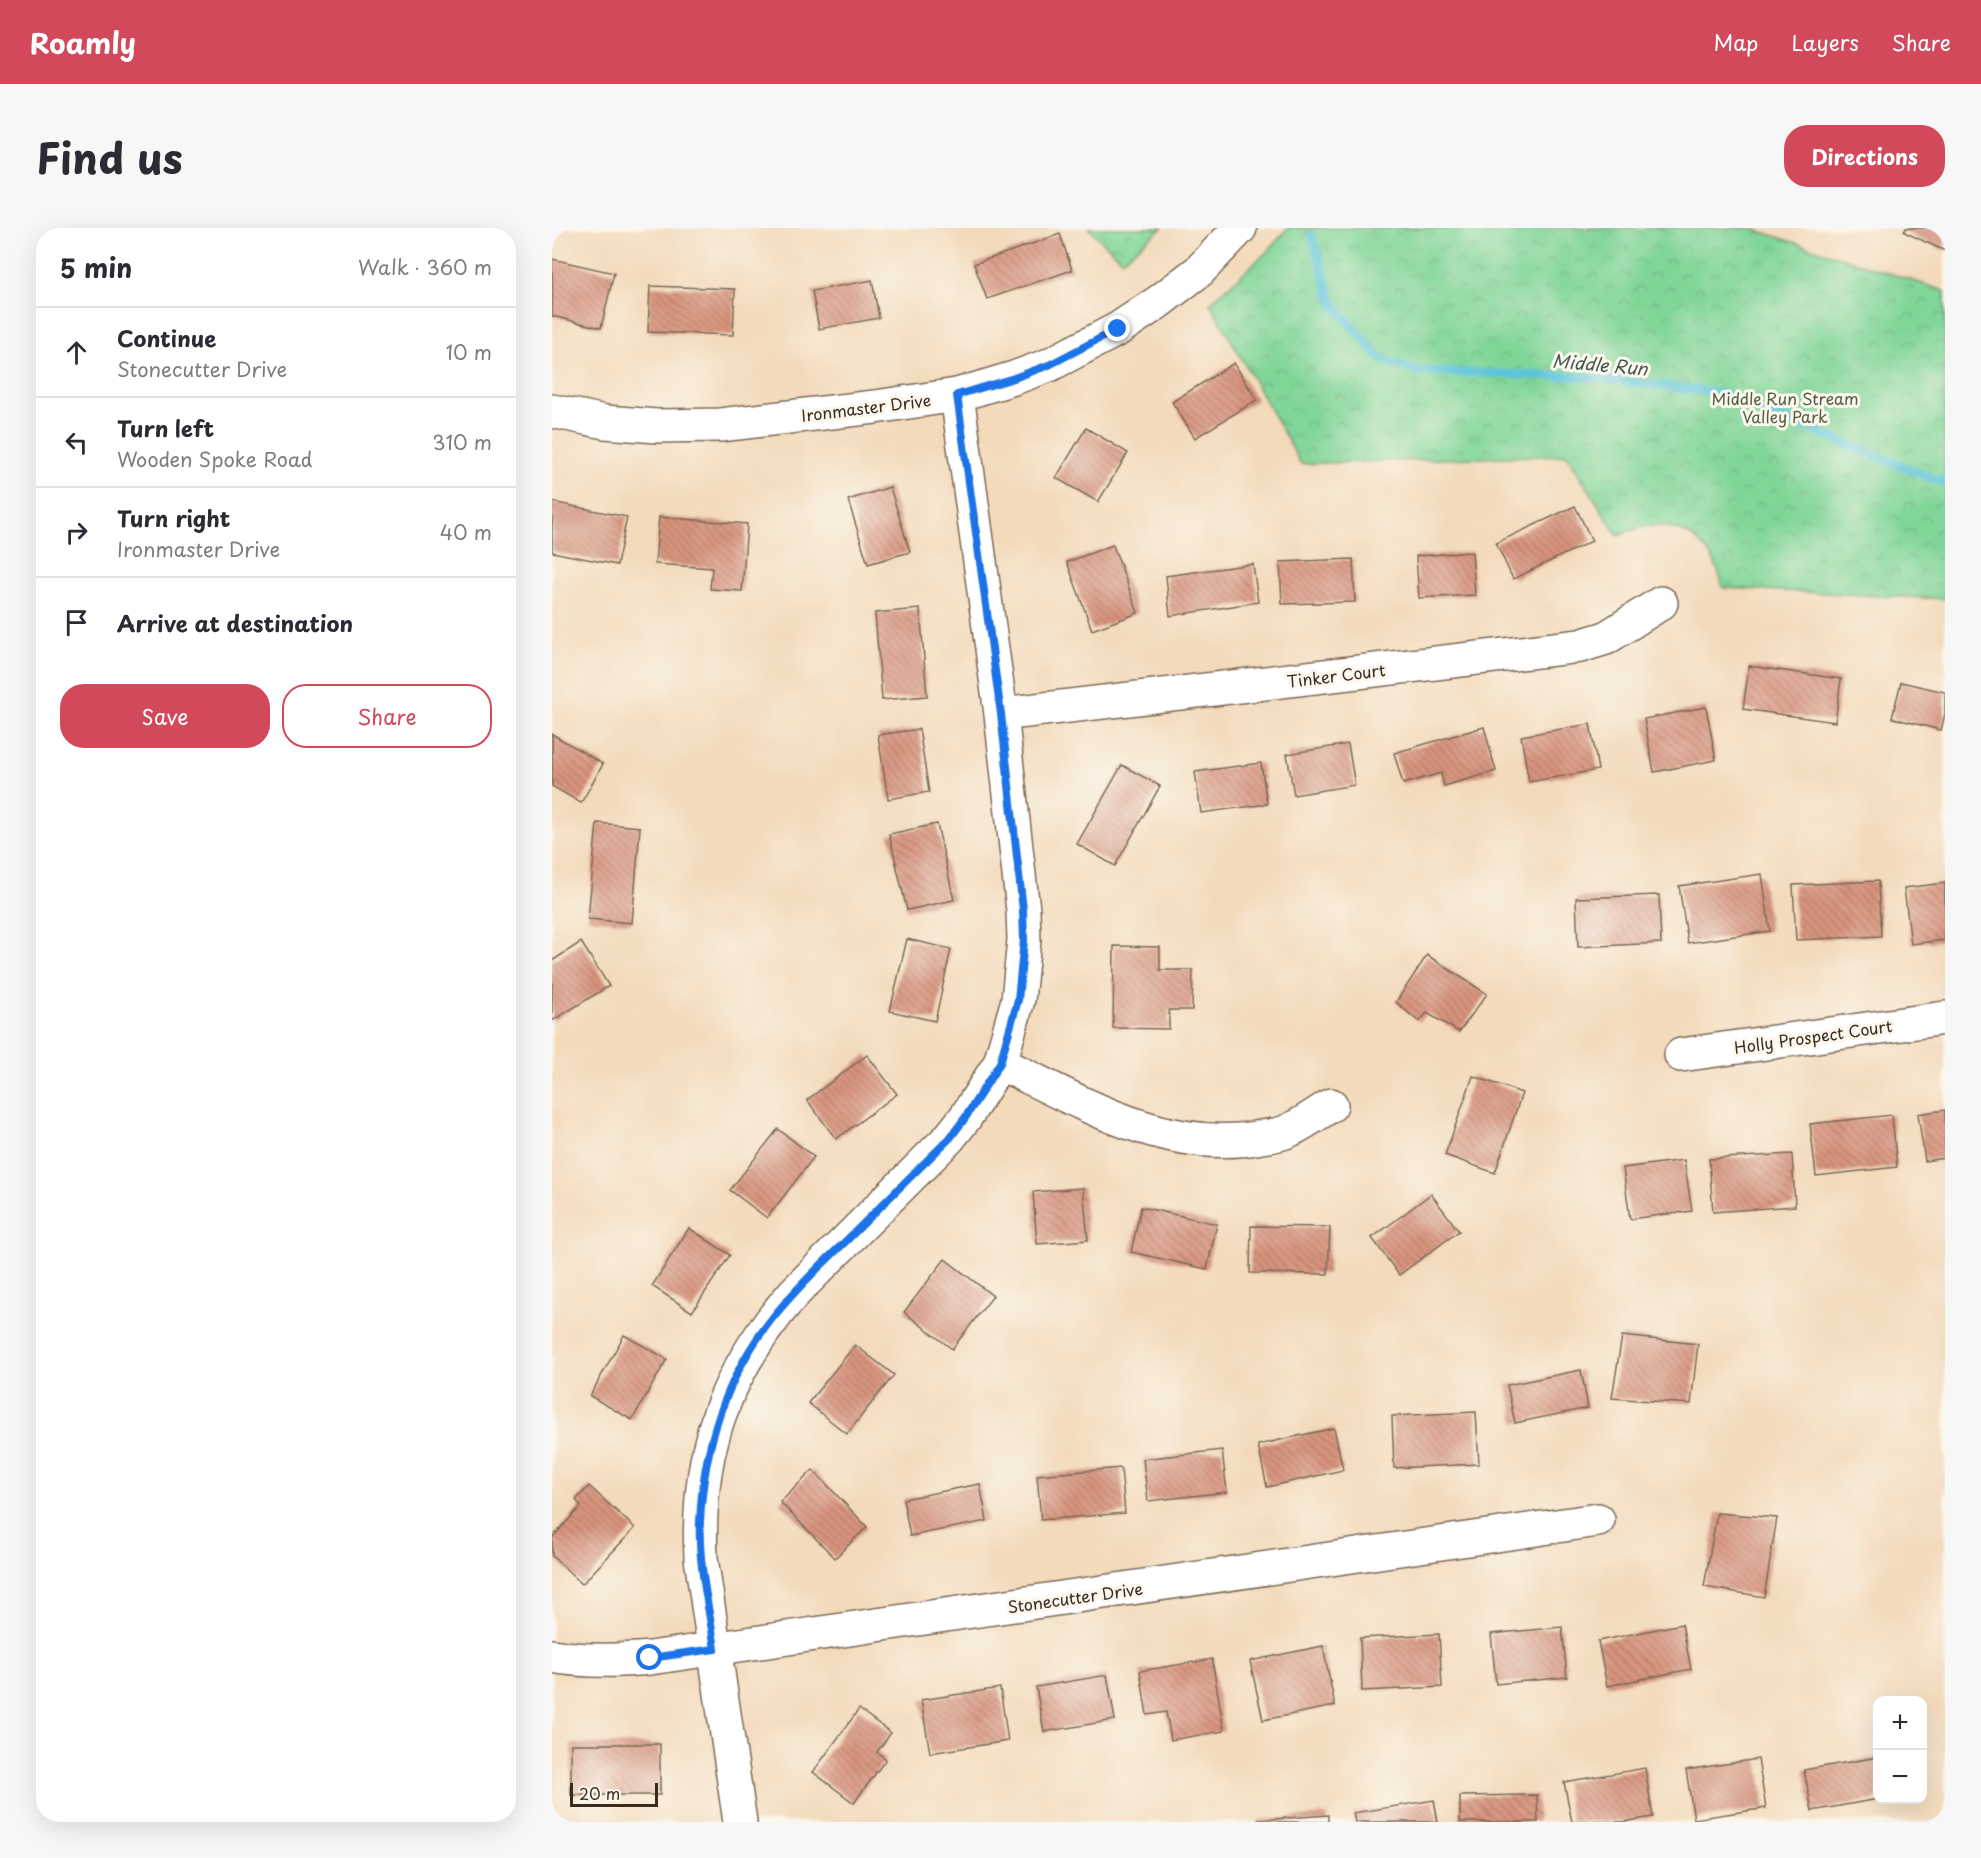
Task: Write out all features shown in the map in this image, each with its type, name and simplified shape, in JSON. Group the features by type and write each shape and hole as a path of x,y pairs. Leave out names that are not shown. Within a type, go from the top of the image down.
{"street":[{"name":"Ironmaster Drive","path":"552,411 605,422 657,426 720,425 957,395 1049,365 1118,329 1199,271 1240,228"},
{"path":"740,1822 702,1558 700,1525 703,1478 713,1431 738,1370 754,1343 793,1294 950,1138 965,1118 1000,1063 1018,1000 1024,940 1023,910 1001,714 957,395"},
{"name":"Tinker Court","path":"1001,714 1580,646 1606,638 1660,603"},
{"name":"Holly Prospect Court","path":"1681,1055 1945,1018"},
{"path":"1000,1063 1108,1116 1148,1129 1194,1138 1240,1141 1286,1132 1331,1105"},
{"name":"Stonecutter Drive","path":"552,1656 577,1660 613,1661 715,1649 1598,1520"}],"green space":[{"path":"1088,228 1162,228 1122,260"},
{"name":"Middle Run Stream Valley Park","path":"1288,228 1750,228 1945,291 1945,599 1723,588 1709,554 1698,541 1685,533 1654,526 1636,529 1618,536 1567,455 1301,464 1210,303 1268,251"}],"building":[{"path":"1906,228 1945,228 1945,251 1904,232"},
{"path":"1060,234 1072,270 987,299 974,264"},
{"path":"552,259 614,273 601,328 552,316"},
{"path":"872,280 879,318 819,329 812,291"},
{"path":"650,286 735,289 733,335 648,332"},
{"path":"1234,363 1257,400 1195,438 1172,402"},
{"path":"1086,428 1128,453 1098,502 1056,478"},
{"path":"890,487 910,552 868,564 848,500"},
{"path":"552,502 627,517 617,565 552,552"},
{"path":"1575,506 1592,541 1513,579 1496,543"},
{"path":"659,517 747,524 742,591 710,589 712,568 655,564"},
{"path":"1113,545 1138,613 1092,630 1067,562"},
{"path":"1472,552 1475,595 1419,598 1416,556"},
{"path":"1353,559 1355,602 1282,604 1280,562"},
{"path":"1253,564 1258,602 1170,616 1166,576"},
{"path":"920,609 927,696 882,700 875,613"},
{"path":"1749,666 1841,679 1835,722 1743,709"},
{"path":"1901,682 1945,692 1945,714 1941,730 1892,718"},
{"path":"1706,707 1716,760 1654,772 1644,719"},
{"path":"1590,724 1598,770 1529,782 1521,736"},
{"path":"1484,727 1496,771 1444,786 1441,773 1403,784 1394,753"},
{"path":"919,729 929,792 888,799 878,735"},
{"path":"552,734 603,764 581,803 552,786"},
{"path":"1348,744 1355,785 1294,795 1287,754"},
{"path":"1261,763 1267,804 1201,813 1195,772"},
{"path":"1122,765 1160,786 1115,866 1077,844"},
{"path":"597,823 640,827 632,923 588,919"},
{"path":"937,824 954,900 907,910 889,834"},
{"path":"1762,874 1770,931 1688,943 1679,886"},
{"path":"1878,881 1881,936 1796,940 1793,885"},
{"path":"1945,883 1945,940 1911,944 1904,888"},
{"path":"1659,895 1661,943 1578,947 1576,898"},
{"path":"907,939 951,949 935,1021 890,1011"},
{"path":"581,942 609,986 552,1021 552,961"},
{"path":"1114,946 1160,947 1160,970 1193,970 1192,1010 1169,1010 1169,1029 1113,1028"},
{"path":"1427,955 1487,994 1459,1032 1427,1013 1419,1022 1396,1002"},
{"path":"867,1055 897,1094 836,1139 807,1100"},
{"path":"1473,1076 1522,1093 1495,1173 1445,1155"},
{"path":"1945,1110 1945,1158 1925,1161 1918,1114"},
{"path":"1892,1115 1897,1167 1816,1176 1810,1124"},
{"path":"778,1129 814,1157 767,1218 730,1190"},
{"path":"1792,1154 1795,1206 1713,1212 1709,1159"},
{"path":"1684,1160 1692,1211 1630,1219 1623,1168"},
{"path":"1083,1188 1088,1240 1037,1244 1033,1192"},
{"path":"1431,1194 1459,1231 1399,1275 1372,1238"},
{"path":"1141,1207 1217,1224 1207,1269 1131,1252"},
{"path":"1251,1226 1330,1227 1328,1274 1250,1273"},
{"path":"689,1228 730,1255 692,1312 652,1286"},
{"path":"945,1259 993,1296 952,1349 904,1312"},
{"path":"624,1335 667,1359 632,1420 590,1396"},
{"path":"1622,1336 1698,1344 1691,1404 1612,1398"},
{"path":"855,1345 894,1375 847,1434 808,1403"},
{"path":"1581,1370 1588,1408 1515,1423 1507,1385"},
{"path":"1476,1412 1479,1464 1394,1468 1392,1416"},
{"path":"1334,1428 1343,1470 1267,1487 1258,1445"},
{"path":"1222,1450 1227,1492 1148,1501 1143,1459"},
{"path":"1121,1468 1125,1513 1041,1520 1037,1475"},
{"path":"813,1470 867,1527 835,1558 780,1502"},
{"path":"980,1484 987,1521 910,1536 903,1499"},
{"path":"589,1486 635,1528 582,1584 552,1556 552,1538 581,1506 576,1500"},
{"path":"1717,1513 1777,1518 1764,1597 1704,1587"},
{"path":"1682,1624 1691,1669 1607,1686 1598,1641"},
{"path":"1562,1627 1567,1677 1496,1684 1491,1634"},
{"path":"1439,1634 1442,1687 1362,1691 1360,1638"},
{"path":"1323,1646 1335,1706 1263,1720 1250,1661"},
{"path":"1212,1659 1224,1731 1171,1740 1166,1712 1147,1715 1140,1671"},
{"path":"1107,1675 1115,1720 1044,1732 1036,1687"},
{"path":"1000,1688 1008,1741 930,1753 921,1700"},
{"path":"859,1709 891,1733 877,1752 886,1759 854,1803 813,1772"},
{"path":"571,1744 660,1744 660,1795 571,1795"},
{"path":"1873,1758 1873,1800 1812,1811 1804,1770"},
{"path":"1758,1759 1766,1808 1694,1819 1686,1770"},
{"path":"1645,1768 1653,1817 1623,1822 1572,1822 1564,1782"},
{"path":"1537,1795 1538,1822 1460,1822 1460,1796"},
{"path":"1434,1800 1438,1822 1355,1822 1353,1813"},
{"path":"1328,1815 1328,1822 1258,1822 1258,1820"}],"waterway":[{"name":"Middle Run","path":"1312,236 1333,304 1381,359 1416,371 1592,377 1720,393 1945,483"}],"route":[{"path":"650,1658 715,1649 702,1558 700,1525 703,1478 713,1431 738,1370 772,1318 793,1294 950,1138 1000,1063 1018,1000 1024,940 1023,910 1001,714 957,395 1049,365 1118,329"}]}
